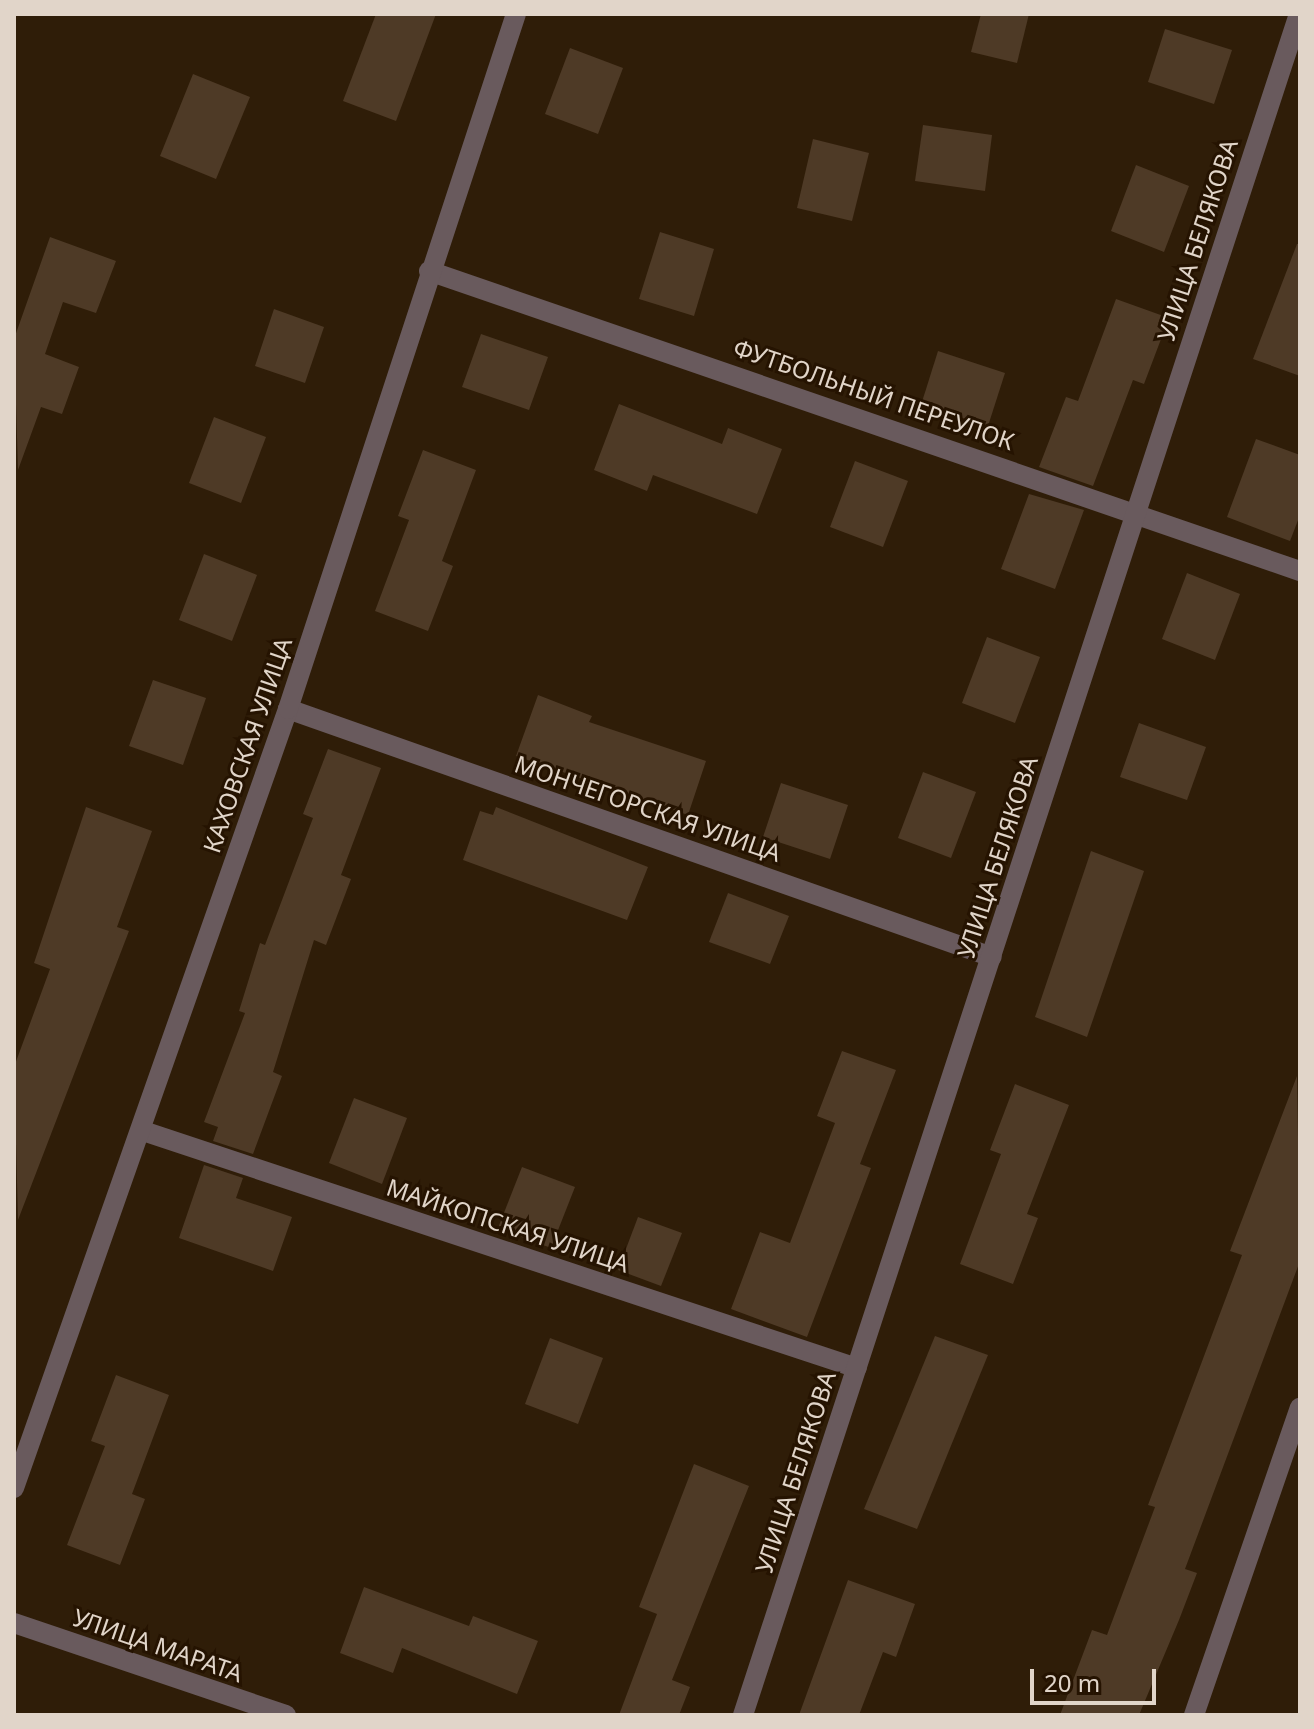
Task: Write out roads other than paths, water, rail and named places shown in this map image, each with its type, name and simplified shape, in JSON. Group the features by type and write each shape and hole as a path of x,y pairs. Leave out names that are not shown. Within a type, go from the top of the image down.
{"street":[{"name":"КАХОВСКАЯ УЛИЦА","path":"14,1488 143,1131 288,709 429,271 516,14"},
{"name":"УЛИЦА БЕЛЯКОВА","path":"743,1715 1299,14"},
{"name":"ФУТБОЛЬНЫЙ ПЕРЕУЛОК","path":"429,271 1136,511 1300,571"},
{"name":"МОНЧЕГОРСКАЯ УЛИЦА","path":"288,709 992,957"},
{"name":"МАЙКОПСКАЯ УЛИЦА","path":"143,1131 857,1368"},
{"path":"1194,1715 1300,1408"},
{"name":"УЛИЦА МАРАТА","path":"14,1623 286,1715"}]}
